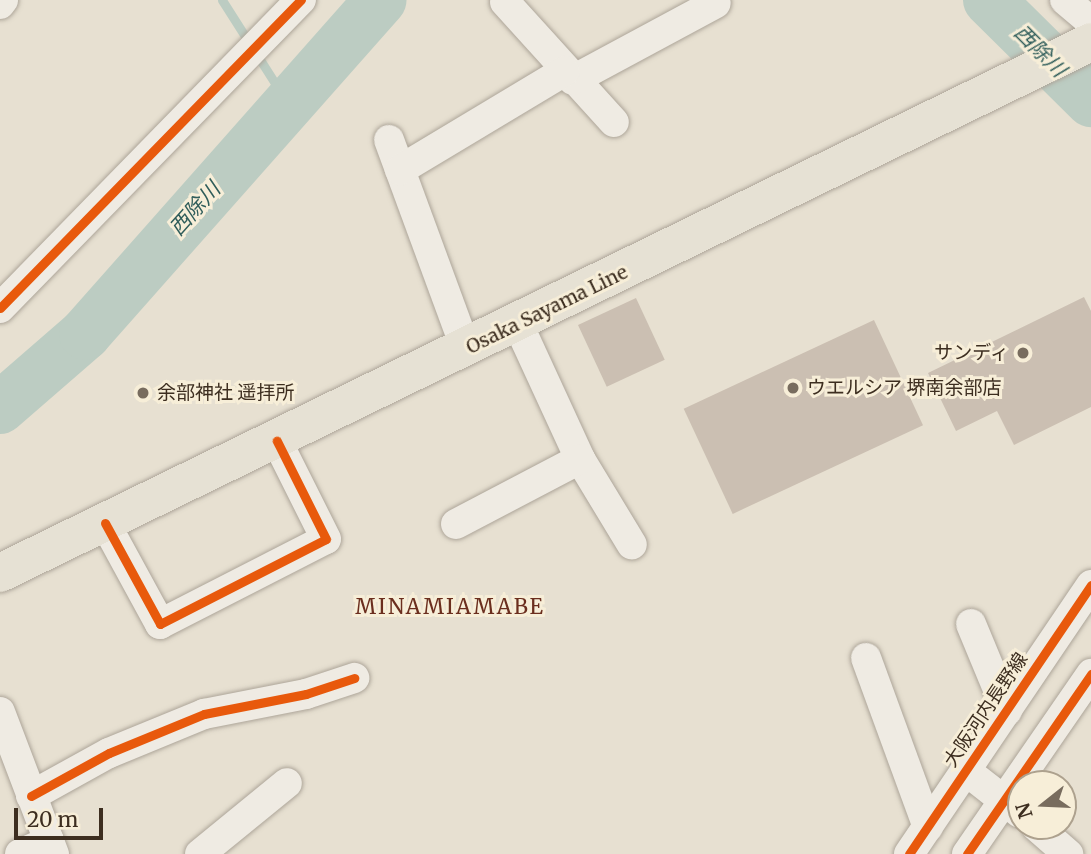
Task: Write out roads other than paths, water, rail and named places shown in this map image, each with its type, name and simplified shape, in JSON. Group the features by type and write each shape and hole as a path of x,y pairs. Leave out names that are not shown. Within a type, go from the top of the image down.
{"main road":[{"name":"Osaka Sayama Line","path":"0,573 467,349 1091,42"}],"street":[{"path":"0,4 4,0"},
{"path":"0,308 301,0"},
{"path":"1065,0 1091,22"},
{"path":"505,2 614,122"},
{"path":"400,170 569,75 716,3"},
{"path":"389,140 467,349"},
{"path":"518,324 580,459 632,545"},
{"path":"105,523 160,624 326,539 276,441"},
{"path":"456,524 580,459"},
{"name":"大阪河内長野線","path":"909,854 1091,585"},
{"path":"971,624 1007,710"},
{"path":"866,658 928,827"},
{"path":"1035,770 1091,674"},
{"path":"31,796 109,753 204,714 306,694 354,678"},
{"path":"0,712 52,848 20,854"},
{"path":"965,770 1007,802"},
{"path":"200,854 287,782"},
{"path":"967,854 1007,813"},
{"path":"1052,840 1068,854"},
{"path":"1075,854 1091,846"}],"waterway":[{"path":"222,0 287,102"},
{"name":"西除川","path":"0,408 85,334 381,0"},
{"name":"西除川","path":"989,0 1091,101"}],"place":[{"name":"サンディ","path":"1023,353"},
{"name":"ウエルシア 堺南余部店","path":"793,388"},
{"name":"余部神社 遥拝所","path":"143,393"}],"district":[{"name":"MINAMIAMABE","path":"450,607"}]}
